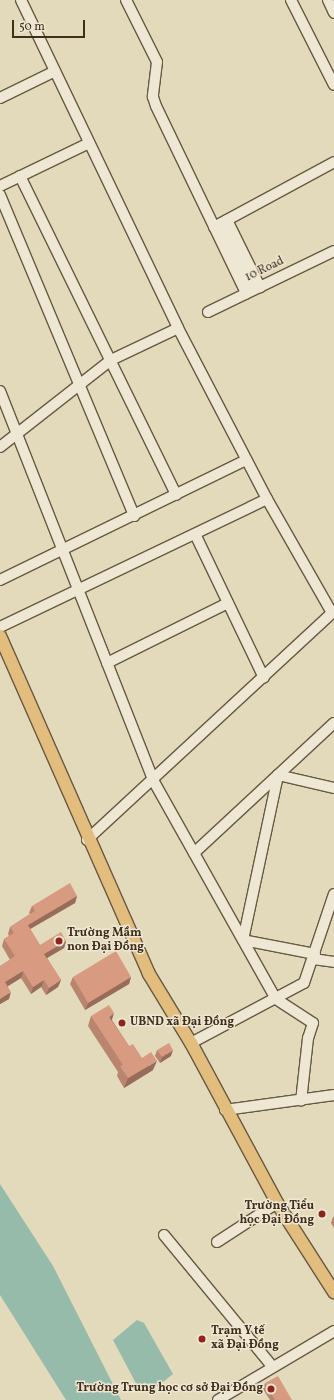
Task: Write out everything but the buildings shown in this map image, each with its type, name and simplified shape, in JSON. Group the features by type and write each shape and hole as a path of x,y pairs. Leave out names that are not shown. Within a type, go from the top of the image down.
{"main road":[{"path":"0,636 87,840 149,974 190,1043 276,1203 334,1292"}],"street":[{"path":"21,0 178,328 267,499 333,613 87,840"},
{"path":"126,0 157,62 153,97 253,290"},
{"path":"291,0 334,86"},
{"path":"328,0 334,13"},
{"path":"0,98 55,71"},
{"path":"0,186 89,143"},
{"path":"220,224 334,162"},
{"path":"20,176 176,495"},
{"path":"0,195 134,516"},
{"path":"220,224 253,290"},
{"name":"10 Road","path":"208,312 334,251"},
{"path":"0,447 110,361 178,328"},
{"path":"0,391 153,780 276,999 313,1023 308,1038 301,1101"},
{"path":"0,580 63,551 246,460"},
{"path":"0,627 196,536 267,499"},
{"path":"196,536 264,678"},
{"path":"107,663 228,602"},
{"path":"194,853 334,724"},
{"path":"278,776 334,788"},
{"path":"242,940 278,776"},
{"path":"190,1043 304,983 334,895"},
{"path":"242,940 334,962"},
{"path":"225,1110 301,1101 334,1095"},
{"path":"217,1242 276,1203"},
{"path":"164,1235 273,1367"},
{"path":"218,1400 334,1331"}],"shaded area":[{"path":"0,1184 53,1266 121,1400 66,1400 0,1295"},
{"path":"137,1320 144,1323 173,1374 149,1393 139,1389 113,1340"}],"place":[{"name":"Trường Mầm non Đại Đồng","path":"59,941"},
{"name":"UBND xã Đại Đồng","path":"122,1023"},
{"name":"Trường Tiểu học Đại Đồng","path":"322,1214"},
{"name":"Trạm Y tế xã Đại Đồng","path":"202,1339"},
{"name":"Trường Trung học cơ sở Đại Đồng","path":"271,1389"}]}
